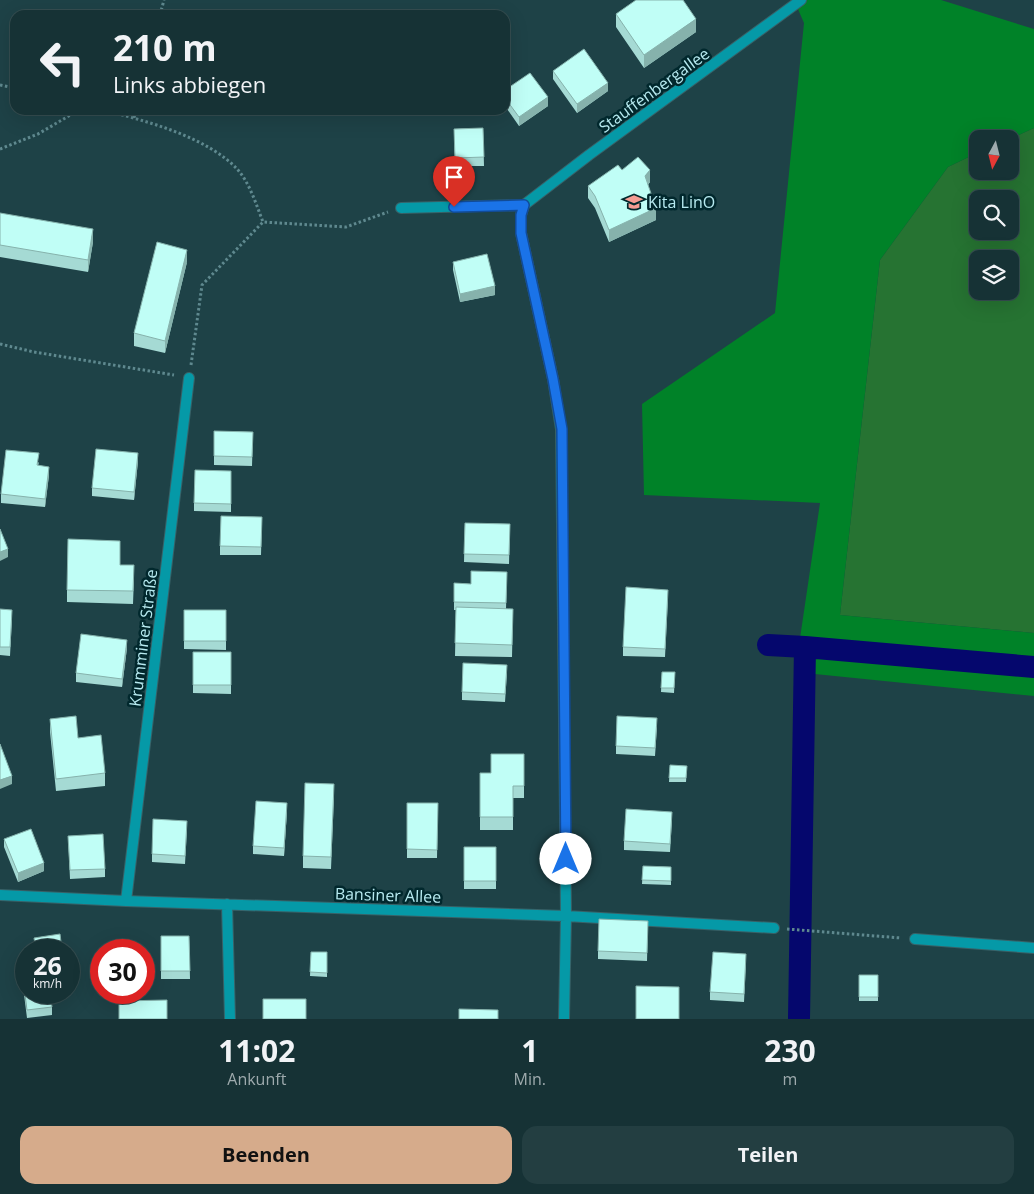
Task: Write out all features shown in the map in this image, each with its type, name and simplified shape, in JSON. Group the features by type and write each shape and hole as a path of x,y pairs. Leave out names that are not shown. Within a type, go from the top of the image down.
{"street":[{"name":"Stauffenbergallee","path":"524,205 589,155 802,0"},
{"path":"402,208 524,205 521,215 521,233 562,429 566,916 564,1019"},
{"name":"Krumminer Straße","path":"126,901 189,378"},
{"name":"Bansiner Allee","path":"0,895 566,916 774,928"},
{"path":"227,904 230,1019"},
{"path":"915,940 1034,948"}],"path":[{"path":"0,149 38,134 70,115"},
{"path":"122,115 181,134 220,154 238,171 250,190 263,222"},
{"path":"0,344 34,352 189,378 202,285 263,222 346,227 402,208"},
{"path":"774,928 915,940"}],"green space":[{"path":"794,0 941,0 1034,29 1034,128 1019,135 1019,130 969,130 969,157 948,167 880,260 840,615 1034,633 1034,696 795,672 820,503 644,495 642,404 775,313 804,23"},
{"path":"1034,128 1034,633 840,615 880,260 948,167 969,157 969,180 1019,180 1019,135"}],"building":[{"path":"636,0 683,0 696,19 644,55 616,14"},
{"path":"584,49 608,83 577,104 553,71"},
{"path":"530,73 548,97 519,117 510,105 510,87"},
{"path":"483,128 484,157 455,158 454,129"},
{"path":"638,157 650,170 645,176 656,208 609,230 595,196 588,186 618,165 622,170"},
{"path":"0,213 93,229 88,260 0,245"},
{"path":"157,242 187,250 165,341 134,333"},
{"path":"487,254 495,286 460,294 453,262"},
{"path":"214,431 253,432 252,457 214,456"},
{"path":"96,449 138,453 134,492 92,488"},
{"path":"6,450 39,453 37,465 49,467 45,499 1,494"},
{"path":"195,470 231,471 231,504 194,503"},
{"path":"221,516 262,517 261,547 220,546"},
{"path":"465,523 510,524 509,555 464,554"},
{"path":"0,529 8,549 0,552"},
{"path":"68,539 120,541 120,565 134,565 133,591 67,590"},
{"path":"471,571 507,572 506,603 454,602 454,583 471,584"},
{"path":"626,587 668,590 665,649 623,647"},
{"path":"456,607 513,609 512,645 455,643"},
{"path":"0,609 12,610 10,647 0,647"},
{"path":"184,610 226,610 226,641 184,641"},
{"path":"81,634 127,640 122,679 76,673"},
{"path":"193,652 231,652 231,685 193,685"},
{"path":"463,663 507,665 505,694 462,692"},
{"path":"662,672 675,672 674,688 661,688"},
{"path":"76,716 78,738 101,735 105,773 56,779 50,719"},
{"path":"617,716 657,718 655,748 616,746"},
{"path":"0,744 12,776 0,780"},
{"path":"491,754 524,754 524,786 513,786 513,817 480,817 480,773 491,773"},
{"path":"670,765 687,766 686,778 669,778"},
{"path":"305,783 334,784 331,857 303,856"},
{"path":"256,801 287,803 284,848 253,846"},
{"path":"407,803 438,803 437,850 407,849"},
{"path":"626,809 672,812 670,844 624,841"},
{"path":"153,819 187,821 185,856 152,854"},
{"path":"31,829 44,863 18,873 4,839"},
{"path":"103,834 105,869 70,870 68,836"},
{"path":"464,847 496,847 496,881 464,881"},
{"path":"643,866 671,867 671,881 642,880"},
{"path":"599,919 648,921 647,953 598,951"},
{"path":"60,934 61,939 34,939"},
{"path":"161,936 189,936 190,971 161,971"},
{"path":"311,952 327,952 327,973 310,972"},
{"path":"713,952 746,954 744,994 710,992"},
{"path":"859,975 878,975 878,997 859,997"},
{"path":"636,986 679,987 679,1019 636,1019"},
{"path":"263,999 306,999 306,1019 263,1019"},
{"path":"155,1000 167,1000 167,1019 119,1019 119,1004 155,1004"},
{"path":"26,1004 52,1004 52,1007 27,1010"},
{"path":"459,1009 498,1010 498,1019 459,1019"}],"waterway":[{"path":"768,645 1034,667"},
{"path":"799,1019 805,647"}],"place":[{"name":"Kita LinO","path":"634,202"}],"route":[{"path":"454,207 524,205 521,215 521,233 562,429 566,859"}]}
